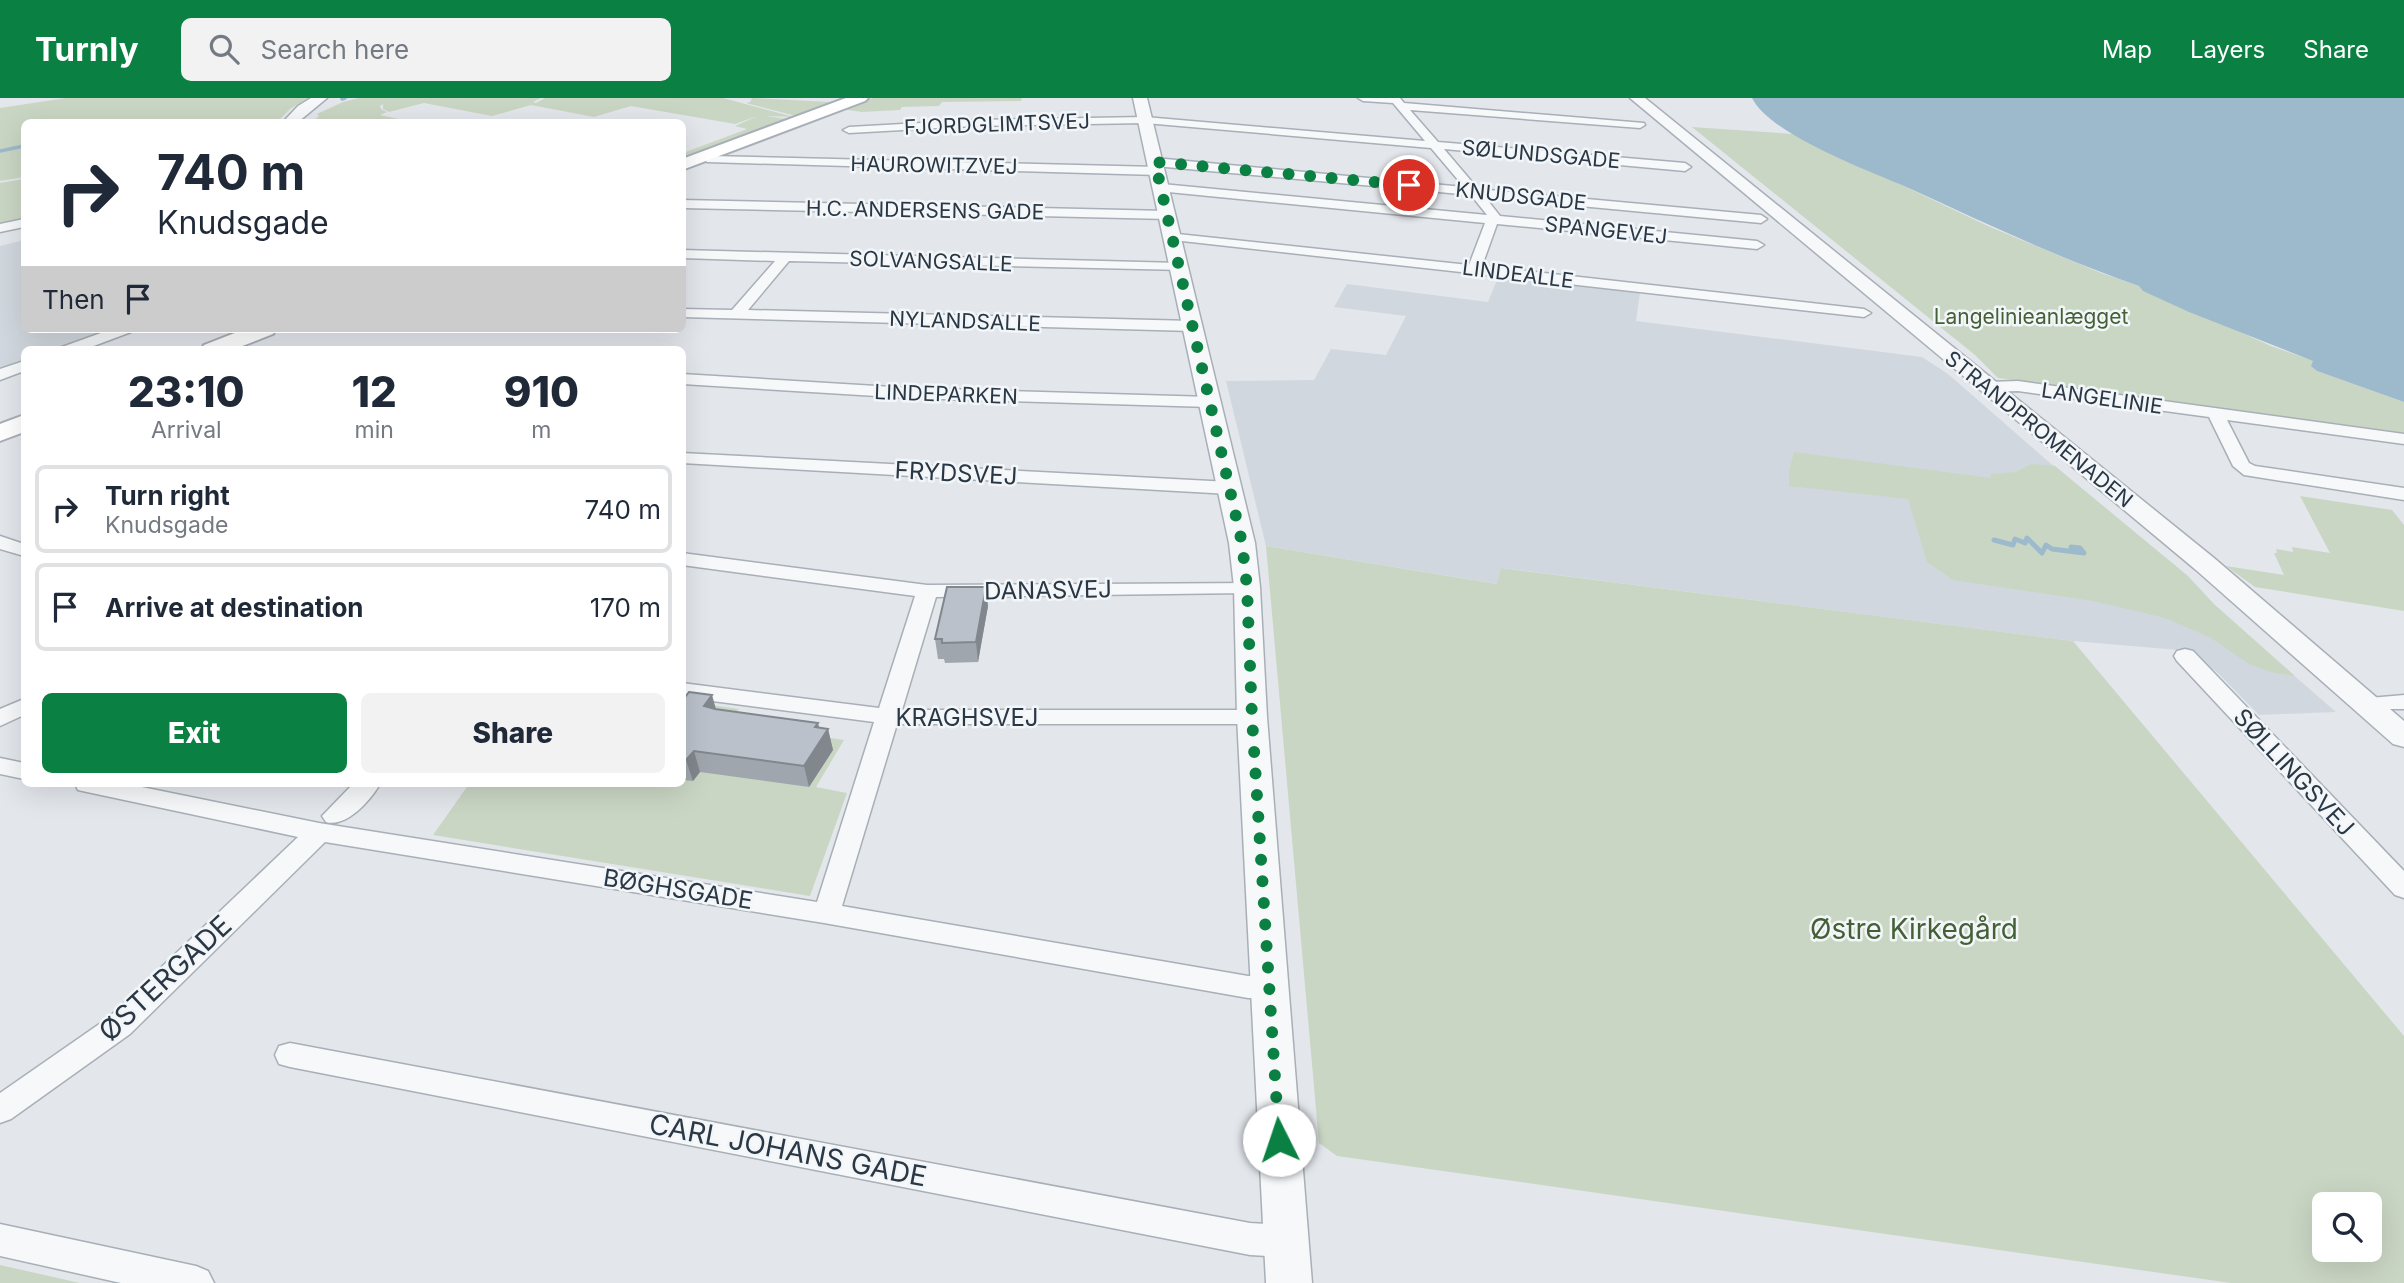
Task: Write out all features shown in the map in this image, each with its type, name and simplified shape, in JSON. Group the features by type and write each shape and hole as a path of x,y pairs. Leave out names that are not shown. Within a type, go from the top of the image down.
{"main road":[{"path":"686,163 860,98"},
{"path":"222,346 255,333"},
{"path":"0,433 21,424"}],"street":[{"path":"293,119 320,98"},
{"path":"1363,98 1640,125"},
{"name":"STRANDPROMENADEN","path":"1637,98 2205,564 2404,737"},
{"path":"1397,101 1494,215 1474,269"},
{"path":"1143,109 1242,543 1247,587 1252,718 1289,1283"},
{"name":"SØLUNDSGADE","path":"1143,109 1433,145 1685,167"},
{"name":"FJORDGLIMTSVEJ","path":"849,131 1143,109"},
{"name":"HAUROWITZVEJ","path":"711,160 1163,194"},
{"name":"KNUDSGADE","path":"1163,194 1473,191 1761,219"},
{"name":"H.C. ANDERSENS GADE","path":"686,204 1163,194"},
{"name":"SPANGEVEJ","path":"1163,194 1494,219 1757,245"},
{"name":"LINDEALLE","path":"1163,194 1474,269 1864,313"},
{"path":"0,228 21,224"},
{"name":"SOLVANGSALLE","path":"686,254 1179,267"},
{"path":"736,315 785,257"},
{"name":"NYLANDSALLE","path":"686,313 1193,326"},
{"path":"79,346 115,333"},
{"path":"0,375 21,367"},
{"name":"LINDEPARKEN","path":"686,379 859,391 1210,402"},
{"name":"LANGELINIE","path":"1987,387 2018,386 2404,439"},
{"path":"2217,414 2242,466 2250,471 2404,494"},
{"name":"FRYDSVEJ","path":"686,458 1230,488"},
{"path":"0,542 21,549"},
{"name":"DANASVEJ","path":"686,560 927,591 1247,587"},
{"path":"824,913 830,902 927,591"},
{"name":"SØLLINGSVEJ","path":"2185,656 2404,888"},
{"name":"KRAGHSVEJ","path":"686,692 889,717 1252,718"},
{"path":"2366,704 2404,702"},
{"path":"0,719 21,708"},
{"path":"0,766 21,770"},
{"name":"BØGHSGADE","path":"105,787 1248,987 1269,987"},
{"name":"ØSTERGADE","path":"0,1110 119,1026 366,787"},
{"name":"CARL JOHANS GADE","path":"290,1055 1250,1239 1286,1241"},
{"path":"0,1240 196,1283"}],"shaded area":[{"path":"21,241 21,333 100,333 64,346 21,346 21,361 0,369 0,246"},
{"path":"1499,275 1640,292 1636,321 1922,357 1948,374 2336,712 2259,715 2218,673 2190,651 2073,641 1502,568 1498,584 1266,546 1226,381 1314,380 1331,349 1386,355 1406,316 1334,307 1347,284 1488,302"}],"green space":[{"path":"66,98 308,98 280,119 21,119 21,178 0,181 0,108"},
{"path":"359,98 541,98 533,102 536,103 545,98 723,98 794,117 766,116 787,119 686,159 686,152 747,129 735,126 758,116 735,124 631,106 594,117 531,105 492,116 424,103 389,112 383,109 383,104 380,106 381,109 387,112 380,115 399,119 316,119 319,116 317,114"},
{"path":"752,98 831,102 796,116 746,103"},
{"path":"873,98 1022,98 1021,101 942,102 939,106 902,107 900,110 862,112 840,109"},
{"name":"Langelinieanlægget","path":"1692,127 1794,134 1988,226 2139,286 2271,346 2314,361 2317,371 2404,402 2404,434 1998,378 1975,355"},
{"path":"21,180 21,222 0,227 0,183"},
{"path":"1794,452 1991,478 1991,474 2016,472 2031,464 2055,466 2188,576 2214,604 2295,676 2270,672 2249,664 2211,638 2165,618 2093,601 1953,580 1927,562 1908,499 1789,486 1789,471"},
{"path":"2300,496 2392,510 2404,525 2404,611 2255,587 2226,566 2284,575 2274,553 2277,553 2276,549 2293,552 2292,547 2330,553"},
{"name":"Østre Kirkegård","path":"1266,546 1497,584 1501,568 2073,641 2404,1036 2404,1283 2231,1283 1337,1156 1319,1143"},
{"path":"686,701 739,709 729,723 844,740 816,787 847,793 810,896 433,835 467,787 686,787"},
{"path":"0,1265 80,1283 0,1283"}],"water":[{"path":"1752,98 2404,98 2404,402 2317,371 2311,366 2313,361 2189,312 2143,291 2139,286 2053,253 1825,152 1780,126 1763,112"}],"building":[{"path":"947,587 986,587 976,642 942,643 942,639 935,639"},
{"path":"689,692 712,695 704,706 818,723 815,727 828,729 804,766 694,751 686,760 686,696"}],"waterway":[{"path":"0,151 21,147"},
{"path":"1994,540 2013,545 2015,539 2025,543 2027,538 2042,553 2046,545 2052,549 2084,553 2080,548 2071,547 2073,551 2080,552 2079,549 2074,549 2078,550"}],"route":[{"path":"1279,1140 1252,718 1247,587 1242,543 1155,162 1409,185"}]}
